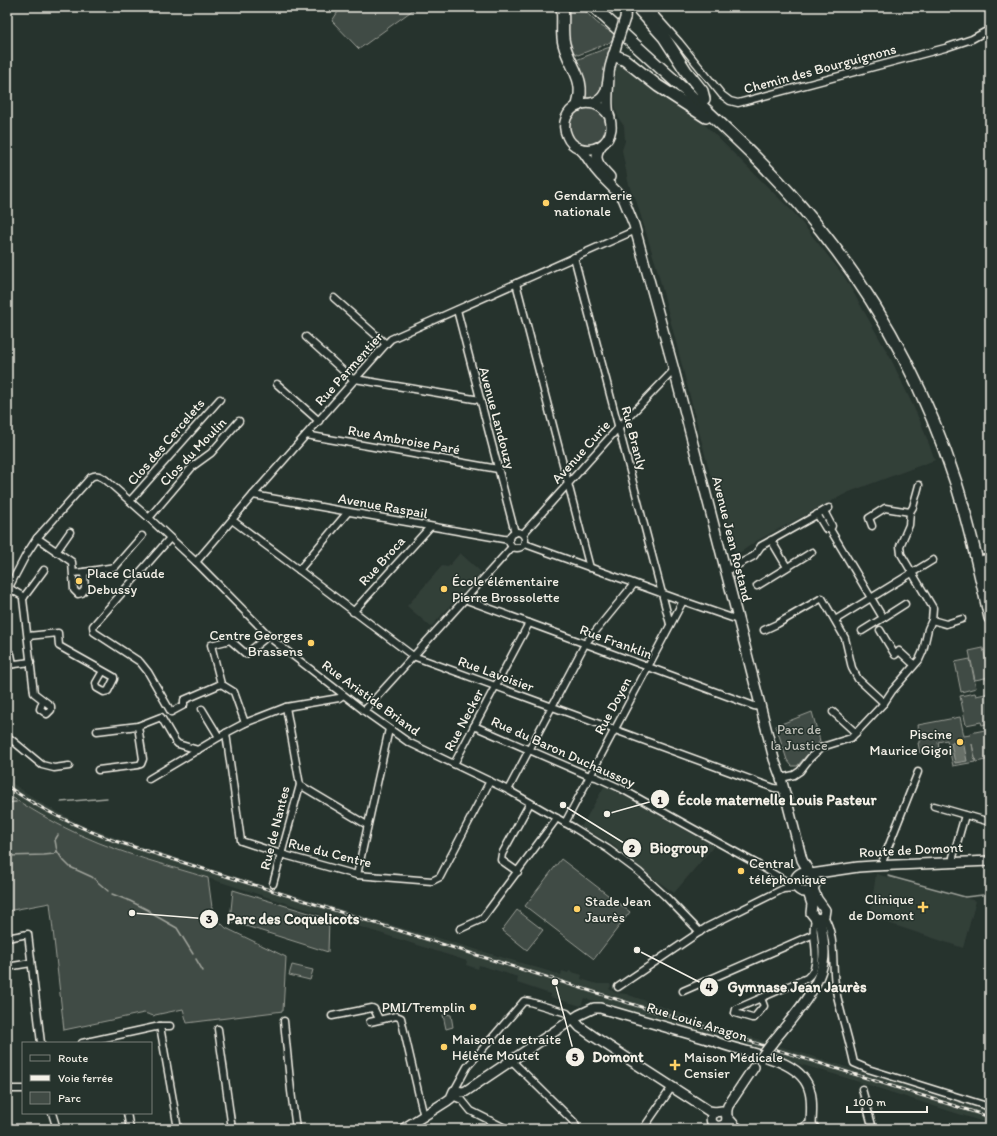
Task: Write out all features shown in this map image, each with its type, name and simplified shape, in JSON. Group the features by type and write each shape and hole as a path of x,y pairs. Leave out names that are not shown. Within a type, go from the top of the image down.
{"highway":[{"path":"562,7 564,42 580,84 580,97 578,105"},
{"path":"594,7 759,160 801,205 830,242 880,316 902,355 931,415 956,484 968,526 990,618"},
{"path":"603,7 704,99 780,172 815,212 858,268 886,312 912,359 940,420 966,491 990,587"},
{"path":"642,8 664,37 675,44 686,71 702,91 704,99"},
{"path":"614,55 625,60 658,86 706,118 721,130 795,205 852,273"},
{"path":"981,550 990,582"}],"street":[{"path":"591,104 598,101 604,95 607,87 617,43 625,18 626,7"},
{"path":"625,18 631,12 642,8"},
{"name":"Chemin des Bourguignons","path":"675,44 722,95 730,101 738,103 945,48 972,39 990,29"},
{"path":"609,74 608,107 610,118 611,127 610,134 606,141 601,146 590,150 579,148 572,143 565,132 564,124 567,117 571,110 578,105 597,104 610,118"},
{"name":"Avenue Jean Rostand","path":"601,146 597,153 596,159 604,171 625,193 629,202 674,370 774,759 784,789 802,860 805,880 825,910 820,918"},
{"name":"Avenue Jean Rostand","path":"579,148 601,176 623,198 635,227"},
{"name":"Rue Parmentier","path":"196,562 391,339 574,257 635,227"},
{"name":"Rue Branly","path":"574,257 670,624"},
{"path":"516,283 590,568"},
{"path":"334,298 386,344"},
{"name":"Avenue Landouzy","path":"457,310 515,532"},
{"path":"306,337 351,378 480,400"},
{"name":"Avenue Curie","path":"523,534 619,427 674,370"},
{"path":"277,384 319,421"},
{"name":"Clos des Cercelets","path":"130,501 220,398"},
{"name":"Clos du Moulin","path":"149,518 192,466 211,453 239,421"},
{"name":"Rue Ambroise Paré","path":"306,435 498,469"},
{"name":"Rue Aristide Briand","path":"37,538 91,477 98,475 130,501 196,562 268,636 364,711 408,742 508,790 608,849 638,872 665,896 700,932"},
{"path":"781,778 800,771 810,758 822,747 851,738 884,703 892,691 919,660 932,620 933,608 901,554 900,546 909,525 910,512 913,507 919,485"},
{"name":"Avenue Raspail","path":"254,495 509,540"},
{"path":"872,526 868,518 885,508 910,512"},
{"path":"726,571 754,556 761,546 826,510 832,526 830,529"},
{"path":"299,570 348,512"},
{"path":"817,514 826,529 830,529 883,618"},
{"name":"Rue Lavoisier","path":"232,520 412,656 774,788 784,789"},
{"name":"Rue Broca","path":"353,612 430,527"},
{"path":"56,552 70,532"},
{"path":"512,547 509,540 511,535 515,532 523,534 526,539 525,544"},
{"path":"73,573 116,567 142,536"},
{"path":"24,597 8,589 37,538 72,562 74,590 78,594 82,593 85,589 84,572"},
{"path":"170,538 93,626 94,632 140,662 148,672 171,712 184,706 184,700 221,684"},
{"path":"771,540 787,567"},
{"path":"525,544 738,620"},
{"path":"512,547 519,548 525,544"},
{"path":"364,711 412,656 512,547"},
{"path":"757,586 812,552"},
{"path":"835,620 933,560"},
{"path":"44,570 23,599 34,693 43,700 40,709 47,714 50,710 50,706"},
{"path":"508,790 585,644 634,584"},
{"path":"764,630 822,598 845,638 852,668 858,679 884,703"},
{"name":"Rue Franklin","path":"464,599 754,706 761,707"},
{"name":"Rue Doyen","path":"565,823 683,601"},
{"path":"862,631 905,604"},
{"path":"932,620 946,624 962,619"},
{"name":"Rue Necker","path":"454,764 529,624"},
{"path":"880,630 895,655 899,651 914,664"},
{"path":"28,636 58,633 59,646 102,671"},
{"path":"245,723 234,692 221,684 211,645 230,640 246,654 268,636"},
{"path":"7,655 12,654 10,665 31,662"},
{"path":"149,779 245,723 286,707 339,698 343,695"},
{"name":"Rue de Nantes","path":"273,884 300,785 286,707"},
{"path":"202,709 219,737"},
{"path":"833,712 856,733"},
{"path":"97,731 138,726 161,717 178,744 198,750"},
{"path":"98,770 141,764 143,759 138,726"},
{"name":"Rue du Baron Duchaussoy","path":"474,726 620,788 771,872 805,880"},
{"path":"357,875 389,729"},
{"name":"Rue du Centre","path":"226,733 241,841 281,854 357,875 432,881 440,877 490,781"},
{"path":"7,736 42,765 54,768 69,766"},
{"path":"883,865 883,860 918,772"},
{"path":"300,785 367,825"},
{"path":"518,872 501,860 502,854 530,803"},
{"path":"934,806 990,822"},
{"path":"953,862 953,857 965,815"},
{"path":"460,929 482,919 557,818"},
{"name":"Route de Domont","path":"805,880 821,877 833,871 858,867 990,861"},
{"path":"783,890 798,888 802,892 805,880"},
{"path":"618,987 700,932 805,880"},
{"path":"805,880 812,904 811,914 828,922 831,934 836,990 854,1063 868,1069 990,1107"},
{"path":"761,998 810,976 815,964 816,951 814,934 820,918"},
{"path":"706,1129 714,1114 757,1063 810,994 820,974 824,953 820,918"},
{"path":"7,938 28,934 40,1042"},
{"path":"683,991 814,934"},
{"path":"7,967 31,963"},
{"path":"403,1129 447,1101 453,1094 467,1067 524,1000 567,1013 580,1028 714,1114"},
{"path":"332,1016 372,1008 376,1011 379,1020"},
{"name":"Rue Louis Aragon","path":"573,1019 590,1009 600,1008 714,1041 773,1060 791,1068 802,1076 811,1093 812,1105 810,1128"},
{"path":"370,1022 399,1016 401,1018 424,1116"},
{"path":"453,1094 466,1091 573,1019"},
{"path":"284,1021 296,1129"},
{"path":"87,1042 160,1026 170,1026"},
{"path":"160,1026 178,1129"},
{"path":"218,1029 232,1129"},
{"path":"512,1061 570,1118 575,1128"},
{"path":"718,1127 726,1122 728,1106 757,1063"},
{"path":"643,1129 672,1087"},
{"path":"7,1090 22,1089"},
{"path":"862,1089 873,1129"},
{"path":"453,1094 462,1100 471,1111 508,1129"},
{"path":"714,1114 722,1111 737,1128"},
{"path":"52,1114 57,1129"},
{"path":"127,1114 130,1129"},
{"path":"714,1114 713,1124 718,1127 737,1128"}],"shaded area":[{"path":"620,63 696,116 794,213 844,276 891,359 921,423 935,460 849,492 758,540 735,556 715,493 656,265 635,197 632,194 628,181 622,150 625,141 624,126 616,111 614,98 616,66"},
{"name":"École élémentaire Pierre Brossolette","path":"460,553 481,572 431,627 407,606 442,566 448,567"},
{"path":"963,741 967,761 955,763 951,743"},
{"path":"7,780 43,804 80,824 127,842 265,886 561,975 562,971 568,973 569,971 582,975 581,979 597,984 610,984 611,986 609,989 616,993 626,994 766,1042 760,1050 584,998 581,1006 550,997 550,994 517,983 518,977 479,965 478,969 466,965 467,961 114,848 62,826 13,798 7,793"},
{"path":"605,785 714,846 674,893 610,843 581,827"},
{"name":"Clinique de Domont","path":"876,874 976,901 963,948 870,916"},
{"path":"779,1046 990,1112 990,1124 837,1075 772,1056"}],"green space":[{"path":"341,7 417,7 359,49 332,21"},
{"path":"565,7 581,7 601,26 615,33 614,37 609,43 578,55 571,51 568,45"},
{"path":"612,47 599,98 583,100 576,60"},
{"path":"587,108 597,111 603,117 606,127 603,137 597,143 587,146 577,143 571,137 568,127 571,117 577,111"},
{"path":"983,648 990,677 975,680 969,651"},
{"path":"970,659 976,688 961,692 955,662"},
{"path":"975,693 976,696 990,693 990,723 982,725 981,722 966,725 960,696"},
{"name":"Parc de la Justice","path":"812,712 820,741 797,766 792,766 787,760 776,726"},
{"name":"Piscine Maurice Gigoi","path":"960,717 964,736 970,735 970,733 985,730 984,728 990,726 990,759 976,762 972,744 975,762 953,766 947,740 938,742 939,749 920,753 918,743 920,740 918,725"},
{"path":"13,798 56,823 98,842 145,859 208,878 213,915 226,928 286,957 283,1011 187,1023 183,1009 154,1016 144,1013 64,1030 50,903 7,911 7,802"},
{"name":"Stade Jean Jaurès","path":"561,859 630,912 594,959 525,906"},
{"path":"805,876 809,878 811,882 809,886 805,888 801,886 799,882 801,878"},
{"path":"233,890 329,919 328,952 230,921"},
{"path":"517,910 543,930 527,950 502,930"},
{"path":"292,965 313,970 310,980 289,975"},
{"path":"443,1015 451,1015 453,1027 446,1029"}],"waterway":[{"path":"61,802 107,798"},
{"path":"7,803 16,802"},
{"path":"7,856 54,854 57,851 55,840 58,835"},
{"path":"57,851 70,867 92,877 108,891"},
{"path":"888,876 965,897 983,895"},
{"path":"112,894 148,910 177,928 193,954"},
{"path":"196,959 203,971"}],"railway":[{"path":"7,786 33,803 60,817 115,841 990,1117"}],"place":[{"name":"Gendarmerie nationale","path":"546,203"},
{"name":"Place Claude Debussy","path":"79,581"},
{"name":"École élémentaire Pierre Brossolette","path":"444,589"},
{"name":"Centre Georges Brassens","path":"311,643"},
{"name":"Piscine Maurice Gigoi","path":"960,742"},
{"name":"Biogroup","path":"563,805"},
{"name":"École maternelle Louis Pasteur","path":"607,814"},
{"name":"Central téléphonique","path":"741,871"},
{"name":"Clinique de Domont","path":"923,907"},
{"name":"Stade Jean Jaurès","path":"577,909"},
{"name":"Parc des Coquelicots","path":"132,913"},
{"name":"Gymnase Jean Jaurès","path":"637,950"},
{"name":"Domont","path":"555,982"},
{"name":"PMI/Tremplin","path":"473,1007"},
{"name":"Maison de retraite Hélène Moutet","path":"444,1047"},
{"name":"Maison Médicale Censier","path":"675,1065"}]}
